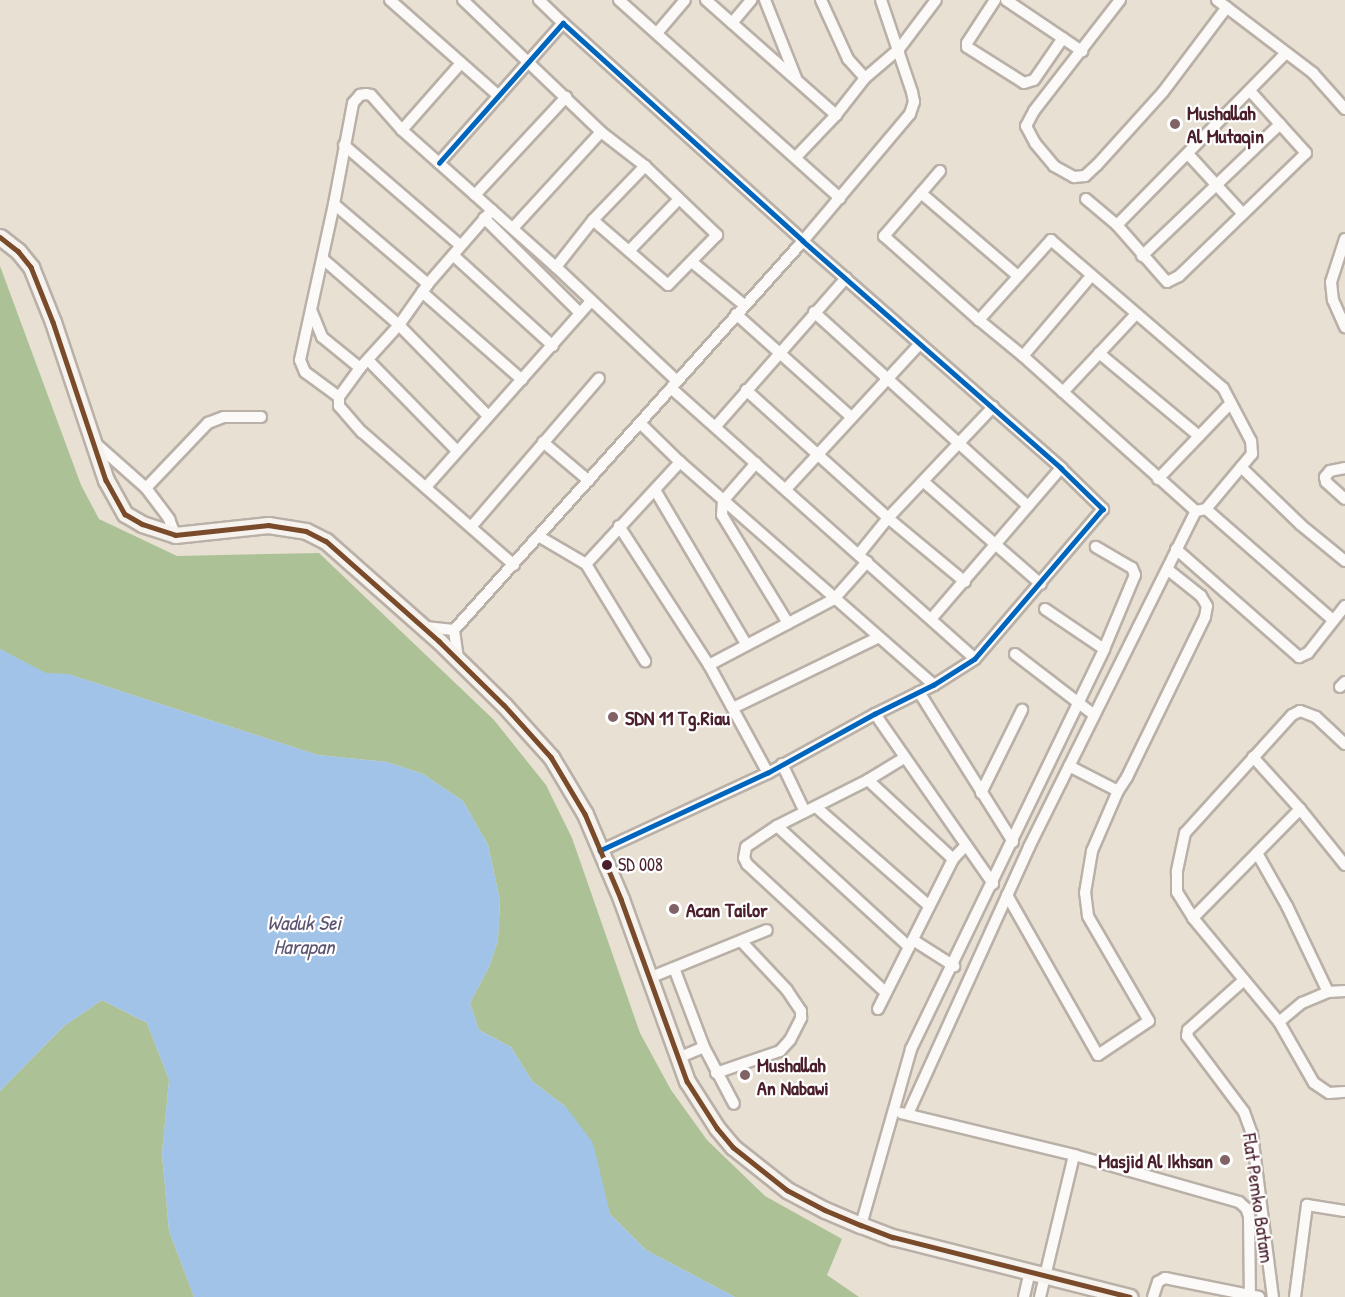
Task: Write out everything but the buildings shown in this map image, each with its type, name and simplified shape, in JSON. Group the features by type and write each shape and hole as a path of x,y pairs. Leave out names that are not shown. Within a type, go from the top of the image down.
{"main road":[{"path":"0,237 18,251 30,267 54,322 110,489 125,513 142,524 175,535 268,525 306,531 343,553 424,627 458,659 551,757 575,794 621,899 678,1058 700,1102 733,1147 788,1190 825,1210 861,1225 893,1237 1130,1297"}],"street":[{"path":"390,0 499,96"},
{"path":"464,0 601,132 645,166 717,235 668,285 593,220"},
{"path":"539,0 803,241 1061,468 1103,509 975,659 934,686 875,714 768,773 600,851"},
{"path":"619,0 840,198"},
{"path":"657,33 686,0"},
{"path":"706,0 836,115"},
{"path":"732,23 751,0"},
{"path":"765,0 797,80"},
{"path":"821,0 845,54 865,78"},
{"path":"454,630 540,537 803,241 910,114 914,102 912,92 882,0"},
{"path":"796,157 836,115 865,78 899,49 936,0"},
{"path":"995,0 967,43 968,46 1024,83 1034,80 1063,38"},
{"path":"1006,0 1082,51"},
{"path":"1120,0 1034,111 1026,126 1035,143 1054,166 1074,177 1085,176 1097,165 1163,92 1222,3 1312,73 1345,109"},
{"path":"439,163 563,23"},
{"path":"1117,225 1251,92 1286,53"},
{"path":"402,130 461,63"},
{"path":"1086,199 1117,225 1167,282 1173,281 1306,153 1251,92"},
{"path":"339,396 305,372 300,360 323,259 353,103 360,95 371,95 402,130 475,195 488,214 580,313"},
{"path":"475,195 566,97"},
{"path":"1142,256 1280,124"},
{"path":"513,228 601,132"},
{"path":"344,145 460,245"},
{"path":"1188,154 1243,214"},
{"path":"556,267 593,220 645,166"},
{"path":"940,171 884,236 1023,356 1158,479 1201,510 1333,620"},
{"path":"921,193 1018,276"},
{"path":"629,251 679,199"},
{"path":"334,204 522,380"},
{"path":"488,214 513,228 556,267 716,426 975,659"},
{"path":"488,214 460,245 399,325 339,396 339,406 348,418 514,565"},
{"path":"1345,239 1331,282 1333,300 1345,327"},
{"path":"908,1114 1007,895 1093,714 1176,549 1201,510 1252,454 1253,448 1223,388 1135,315 1051,240 979,320"},
{"path":"453,255 553,346"},
{"path":"323,259 399,325 488,416"},
{"path":"692,262 744,305"},
{"path":"1023,356 1092,275"},
{"path":"716,426 846,278"},
{"path":"426,487 456,450 553,346 591,301"},
{"path":"312,306 313,316 322,337 364,364 456,450"},
{"path":"814,312 885,380 1028,506"},
{"path":"736,314 851,417"},
{"path":"1063,392 1135,315"},
{"path":"786,489 920,344"},
{"path":"1100,353 1199,436"},
{"path":"471,527 599,378"},
{"path":"746,390 888,518 965,582"},
{"path":"1158,479 1230,404"},
{"path":"709,665 834,599 888,518 959,446 993,407"},
{"path":"146,488 208,423 224,417 261,417"},
{"path":"640,424 723,501 934,686"},
{"path":"94,442 146,488 169,519 175,535"},
{"path":"543,442 589,481"},
{"path":"586,564 680,462"},
{"path":"756,463 723,501 722,515 788,622"},
{"path":"1240,467 1301,525 1345,561"},
{"path":"932,618 1061,468"},
{"path":"1345,468 1330,471 1325,477 1326,482 1345,499"},
{"path":"924,482 1041,584"},
{"path":"655,490 747,644"},
{"path":"619,526 709,665 768,773"},
{"path":"540,537 586,564 645,661"},
{"path":"861,1225 911,1049 954,966 1104,649 1135,572 1096,547"},
{"path":"1176,549 1299,657 1308,653 1345,606"},
{"path":"1007,895 1098,1055 1149,1021 1088,916 1085,892 1092,850 1118,791 1128,777 1205,617 1207,606 1201,596 1167,569"},
{"path":"1045,609 1104,649"},
{"path":"424,627 454,630"},
{"path":"454,630 458,659"},
{"path":"733,708 879,637"},
{"path":"1015,654 1093,714"},
{"path":"919,692 1013,842"},
{"path":"981,793 1023,710"},
{"path":"1345,744 1316,717 1300,711 1292,715 1185,834 1179,861 1177,892 1193,918 1279,1022 1314,1083 1329,1093 1345,1092"},
{"path":"875,714 993,884"},
{"path":"1253,757 1300,809 1345,865"},
{"path":"885,992 747,864 744,858 746,847 777,826 868,780 904,758"},
{"path":"782,764 805,812"},
{"path":"1069,766 1118,791"},
{"path":"868,780 953,859"},
{"path":"816,807 929,906"},
{"path":"1193,918 1300,809"},
{"path":"777,826 911,944 954,966"},
{"path":"878,1009 953,859 966,845"},
{"path":"1257,853 1287,906 1328,992"},
{"path":"649,978 767,930"},
{"path":"716,1073 780,1051 790,1040 801,1018 801,1011 787,990 742,942"},
{"path":"674,968 704,1047 734,1104"},
{"name":"Flat Pemko Batam","path":"1244,980 1188,1030 1187,1036 1244,1112 1251,1134 1273,1297"},
{"path":"1279,1022 1302,1003 1328,992 1345,991"},
{"path":"678,1058 704,1047"},
{"path":"892,1111 1074,1155 1239,1202 1246,1208 1249,1216 1255,1296 1165,1278 1158,1282 1153,1297"},
{"path":"1024,1297 1037,1273 1074,1155"},
{"path":"1295,1297 1307,1205 1345,1211"},
{"path":"1037,1273 1040,1297"}],"green space":[{"path":"0,266 81,485 99,519 177,556 319,553 494,720 546,785 572,838 640,1033 671,1090 707,1140 765,1196 842,1239 827,1275 859,1297 735,1297 646,1250 610,1214 601,1181 566,1107 532,1081 511,1047 479,1030 470,1003 489,967 498,940 500,900 488,845 463,801 423,774 387,762 318,755 68,674 46,674 0,649"},
{"path":"102,1000 147,1023 169,1080 162,1154 169,1231 194,1297 0,1297 0,1091 64,1026"}],"water":[{"name":"Waduk Sei Harapan","path":"0,649 46,673 68,674 318,755 387,762 423,774 463,801 488,845 500,900 498,940 489,967 470,1003 479,1030 511,1047 532,1081 566,1107 593,1143 610,1214 646,1250 735,1297 194,1297 169,1231 162,1154 169,1080 147,1023 102,1000 64,1026 0,1091"}],"transit line":[{"path":"439,163 563,23 803,241 1061,468 1103,509 975,659 934,685 875,714 768,773 600,851"},
{"path":"0,237 18,251 31,267 53,322 106,480 125,514 142,524 175,535 268,525 306,531 326,541 439,641 504,705 551,757 585,814 621,899 687,1081 717,1128 733,1147 787,1190 825,1210 861,1225 893,1237 1130,1297"}],"place":[{"name":"Mushallah Al Mutaqin","path":"1175,124"},
{"name":"SDN 11 Tg.Riau","path":"613,717"},
{"name":"SD 008","path":"607,865"},
{"name":"Acan Tailor","path":"674,909"},
{"name":"Mushallah An Nabawi","path":"745,1075"},
{"name":"Masjid Al Ikhsan","path":"1225,1160"}]}
